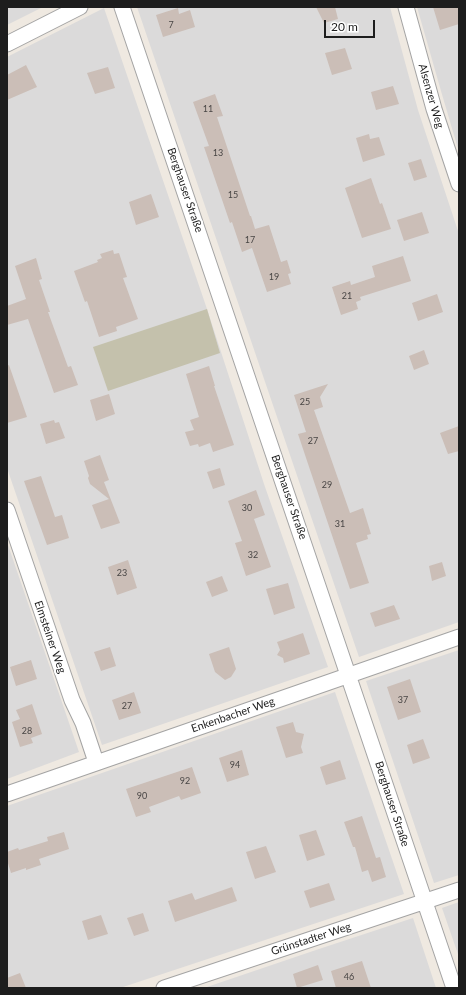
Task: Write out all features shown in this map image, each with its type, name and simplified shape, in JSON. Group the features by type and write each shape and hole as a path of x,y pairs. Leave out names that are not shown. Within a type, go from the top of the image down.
{"street":[{"path":"7,44 80,7"},
{"name":"Berghauser Straße","path":"122,7 454,988"},
{"name":"Alsenzer Weg","path":"406,7 434,109 459,184"},
{"name":"Elmsteiner Weg","path":"7,510 72,700 83,723 96,762"},
{"name":"Enkenbacher Weg","path":"7,794 459,637"},
{"name":"Grünstadter Weg","path":"164,988 459,890"}],"shaded area":[{"path":"7,7 43,7 7,25"},
{"path":"137,7 390,7 418,110 459,234 459,622 359,657"},
{"path":"417,7 459,7 459,152 441,91"},
{"path":"104,8 207,309 264,484 328,667 102,745 7,468 7,57"},
{"path":"207,309 220,353 108,391 93,347"},
{"path":"7,542 79,752 7,779"},
{"path":"459,650 459,875 434,883 366,681"},
{"path":"335,692 404,894 120,988 7,988 7,806"},
{"path":"459,902 459,957 442,908"},
{"path":"413,918 436,988 204,988 316,950"}],"building":[{"path":"316,7 335,7 338,19 324,23"},
{"path":"433,7 459,7 459,24 440,30"},
{"path":"178,8 179,14 190,10 195,27 163,37 156,15"},
{"path":"345,48 352,69 332,75 325,53"},
{"path":"26,65 37,87 7,100 7,75"},
{"path":"108,67 115,88 95,94 87,73"},
{"path":"393,86 399,104 376,110 371,92"},
{"path":"215,94 223,116 217,117 255,229 269,225 281,262 287,260 291,273 288,274 291,284 267,292 252,248 242,252 232,222 230,223 204,147 209,146 193,102"},
{"path":"369,134 370,139 379,137 385,155 363,162 356,138"},
{"path":"421,159 427,177 414,181 408,163"},
{"path":"371,178 391,229 362,238 345,188"},
{"path":"151,194 159,217 136,225 129,202"},
{"path":"422,212 429,233 404,241 397,220"},
{"path":"113,250 114,254 119,253 127,277 123,278 138,319 116,327 117,331 99,337 87,301 85,302 74,271 98,262 97,260 102,258 100,254"},
{"path":"403,256 411,281 360,297 361,300 356,302 358,309 341,315 332,287 350,281 351,285 375,277 372,266"},
{"path":"36,258 42,279 39,280 50,312 48,312 68,367 71,366 78,385 54,393 28,319 7,325 7,306 26,299 15,266"},
{"path":"437,294 443,312 418,321 412,303"},
{"path":"424,350 429,364 414,370 409,356"},
{"path":"9,365 27,417 7,423 7,366"},
{"path":"209,366 214,386 234,445 213,452 210,443 199,447 198,444 190,446 185,432 194,430 190,420 199,417 186,374"},
{"path":"328,384 320,397 323,407 314,410 350,513 363,508 371,534 367,535 368,539 356,543 369,583 350,589 298,434 306,432 294,395"},
{"path":"109,394 115,414 96,421 90,400"},
{"path":"54,420 55,423 59,422 65,438 46,444 40,424"},
{"path":"459,426 459,451 448,454 440,433"},
{"path":"100,455 109,480 104,482 120,523 101,529 92,505 109,499 90,484 84,461"},
{"path":"220,468 225,485 213,489 207,472"},
{"path":"41,476 55,517 62,515 69,538 47,545 24,481"},
{"path":"256,490 265,515 254,519 271,567 246,576 235,543 242,541 228,501"},
{"path":"128,560 137,588 117,595 108,567"},
{"path":"442,562 446,576 432,581 429,566"},
{"path":"222,576 228,591 212,597 206,582"},
{"path":"288,583 295,608 274,615 266,589"},
{"path":"394,605 400,619 375,627 370,613"},
{"path":"303,633 310,654 284,663 283,658 277,655 280,650 277,642"},
{"path":"110,647 116,666 101,671 94,652"},
{"path":"229,647 236,669 231,677 225,680 215,672 209,654"},
{"path":"31,660 37,679 16,686 10,667"},
{"path":"410,679 421,712 398,720 387,687"},
{"path":"134,692 141,713 119,720 112,700"},
{"path":"32,704 42,734 31,738 33,743 20,747 12,722 20,719 16,710"},
{"path":"293,722 296,732 304,734 301,747 303,753 286,758 276,727"},
{"path":"423,739 430,758 413,764 407,745"},
{"path":"242,750 249,775 227,782 219,758"},
{"path":"340,760 346,779 326,785 320,767"},
{"path":"192,767 201,793 181,800 179,796 149,807 151,812 136,817 126,789"},
{"path":"362,816 376,858 380,857 386,877 372,882 368,870 362,872 355,847 353,847 344,822"},
{"path":"316,830 325,855 307,861 299,835"},
{"path":"64,832 69,849 39,859 41,865 11,873 7,860 7,852 48,841 47,837"},
{"path":"266,846 276,872 255,879 246,852"},
{"path":"329,883 335,900 310,908 304,891"},
{"path":"232,887 237,901 175,922 168,901 192,893 195,900"},
{"path":"143,913 149,931 134,936 127,918"},
{"path":"101,915 108,934 88,940 82,921"},
{"path":"362,961 371,988 336,988 331,971"},
{"path":"318,965 323,980 297,988 293,974"},
{"path":"20,973 26,988 7,988 7,978"}]}
